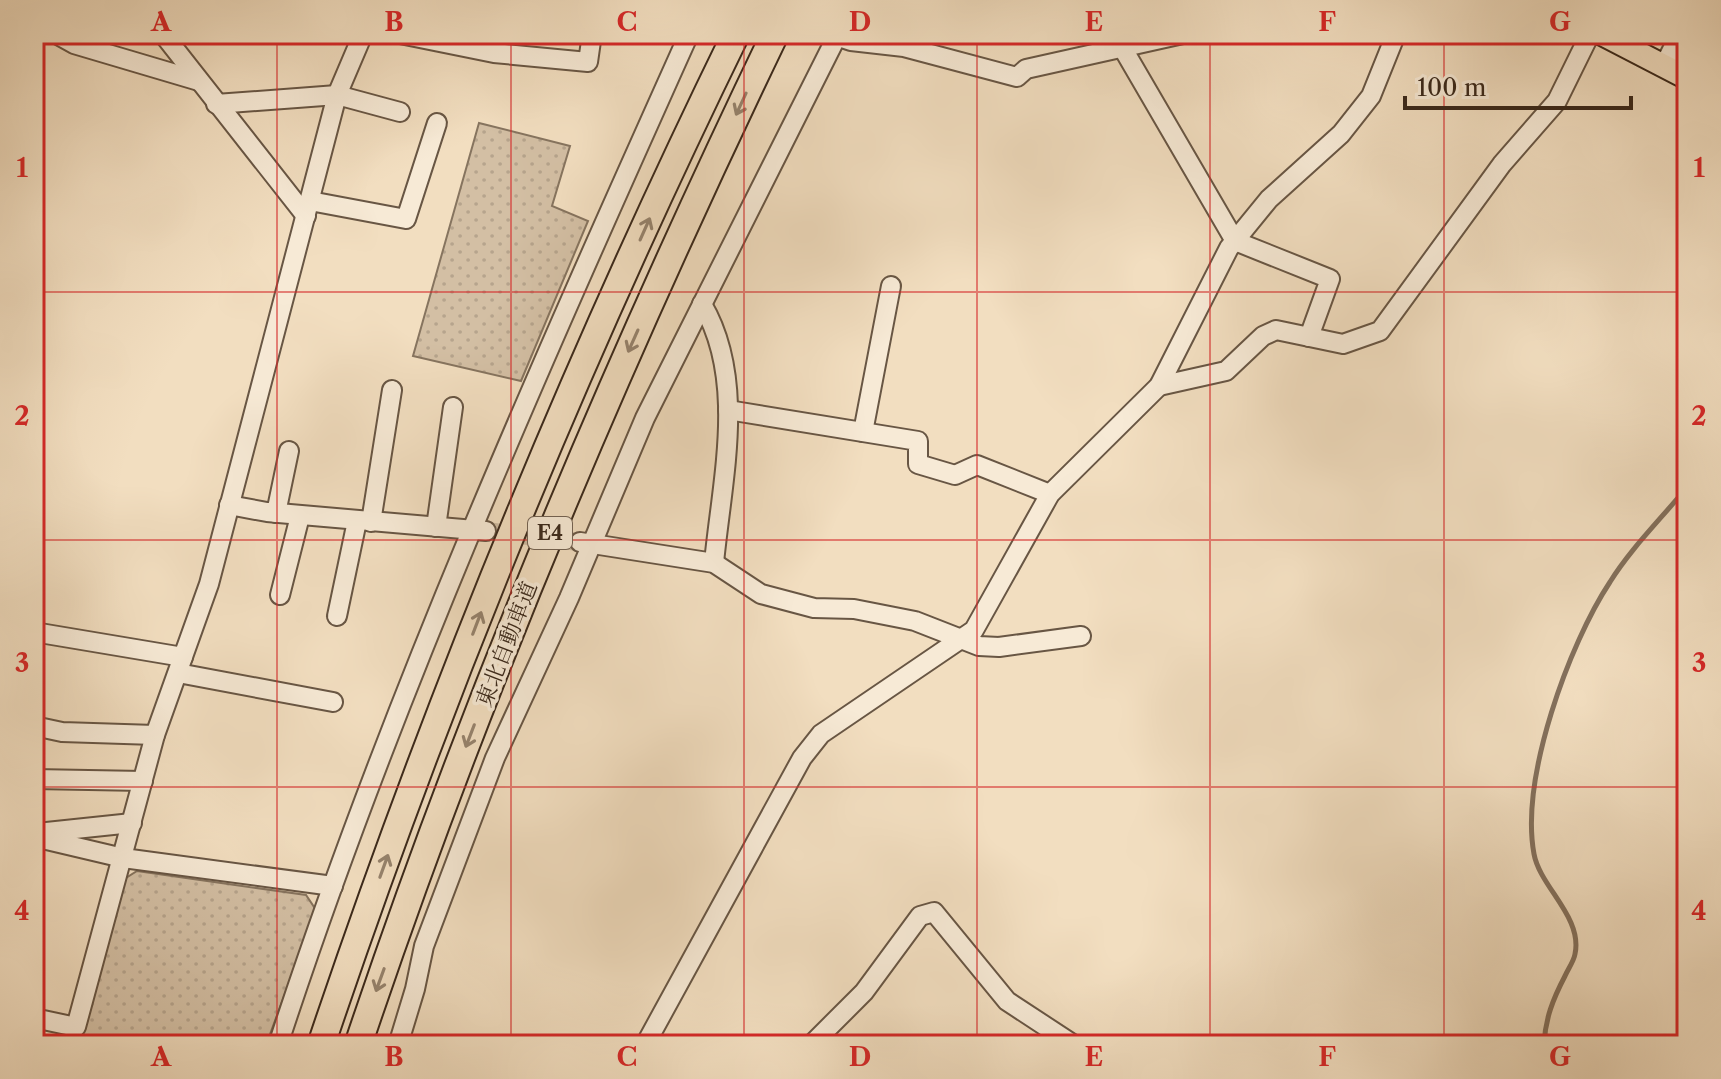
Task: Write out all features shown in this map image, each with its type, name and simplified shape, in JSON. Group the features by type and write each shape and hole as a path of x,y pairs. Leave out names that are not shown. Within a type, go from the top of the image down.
{"highway":[{"name":"東北自動車道","path":"321,1045 419,770 504,552 647,223 736,34"},
{"name":"東北自動車道","path":"358,1045 449,792 538,563 693,206 775,34"}],"main road":[{"path":"1602,34 1687,78"}],"street":[{"path":"56,34 74,44 199,81"},
{"path":"34,1018 73,1036 155,735 209,584 337,95 363,34"},
{"path":"400,34 494,53 588,62 592,34"},
{"path":"278,1045 333,886 479,530 689,34"},
{"path":"1098,34 1101,42 1122,47 1235,241 1330,279 1309,337"},
{"path":"398,1045 424,946 495,758 585,543 835,35 904,47 1017,77 1026,69 1183,34"},
{"path":"645,1045 802,758 821,734 974,630 1050,494 1159,386 1235,241 1269,199 1341,134 1363,105 1385,67 1396,34"},
{"path":"1159,386 1226,371 1263,336 1276,330 1343,344 1380,331 1502,164 1557,101 1590,34"},
{"path":"1664,66 1680,34"},
{"path":"167,36 216,104 308,209 406,219 437,123"},
{"path":"216,104 337,95 400,112"},
{"path":"863,432 891,286"},
{"path":"702,304 716,328 725,368 728,410 714,563"},
{"path":"337,616 364,522 392,390"},
{"path":"436,527 453,407"},
{"path":"728,410 918,441 918,464 955,475 977,465 1050,494"},
{"path":"276,513 289,451"},
{"path":"229,505 300,516 479,530"},
{"path":"280,595 300,516"},
{"path":"585,543 714,563 761,594 814,608 854,609 915,621 979,646 999,647 1081,636"},
{"path":"34,632 333,702"},
{"path":"34,726 62,732 155,735"},
{"path":"34,779 143,781"},
{"path":"34,835 132,823"},
{"path":"34,835 123,858 333,886"},
{"path":"811,1045 864,992 920,916 934,912 1007,1001 1074,1045"}],"shaded area":[{"path":"479,123 570,146 552,206 588,221 521,381 413,356"},
{"path":"137,871 306,895 316,910 266,1045 76,1045 126,878"}],"waterway":[{"path":"1544,1045 1550,1009 1575,954 1576,940 1573,927 1544,878 1534,854 1534,788 1541,751 1564,675 1594,608 1627,557 1687,487"}],"tunnel":[{"path":"486,531 579,542"}]}
